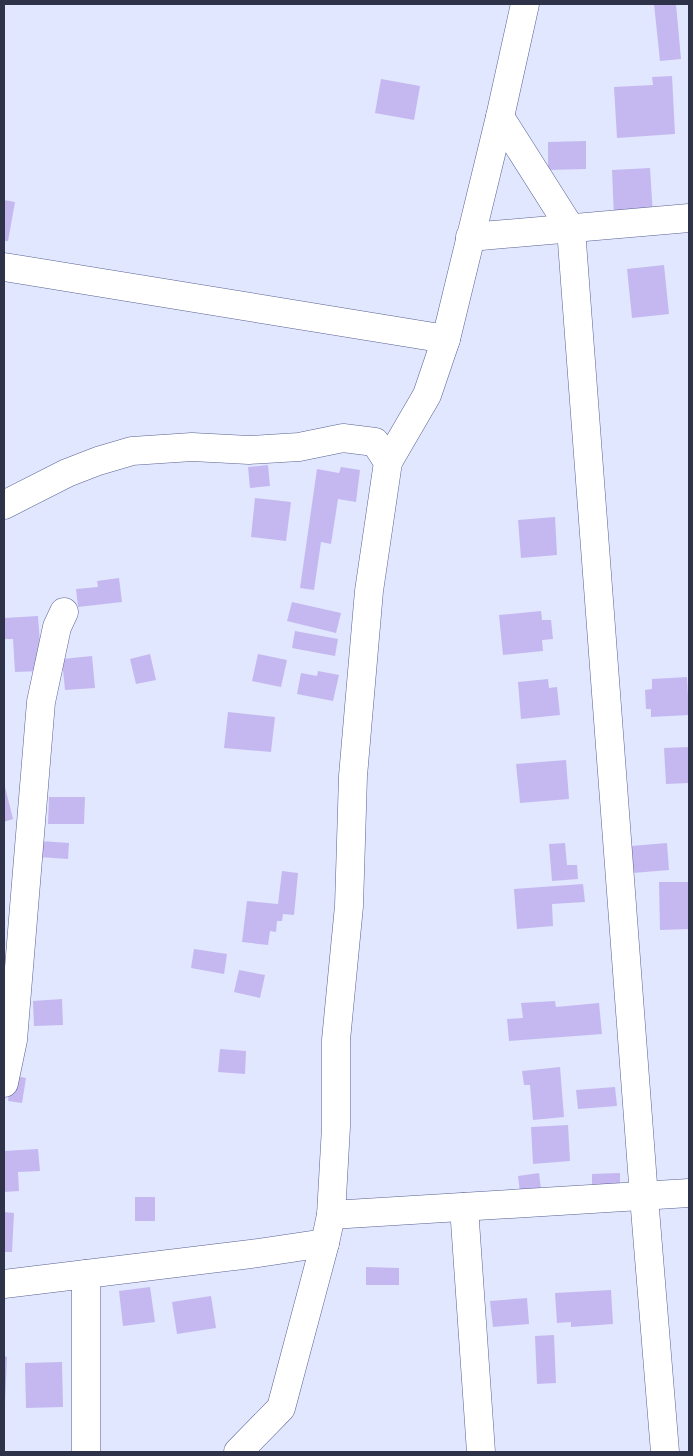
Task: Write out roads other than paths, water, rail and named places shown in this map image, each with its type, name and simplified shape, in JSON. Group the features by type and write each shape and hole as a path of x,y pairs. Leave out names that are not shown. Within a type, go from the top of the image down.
{"street":[{"path":"238,1452 281,1408 331,1214 336,1127 336,1040 349,906 353,776 370,591 388,462 427,395 446,339 500,117 524,4"},
{"path":"500,117 571,229 665,1452"},
{"path":"470,237 689,218"},
{"path":"4,267 446,339"},
{"path":"4,506 67,473 132,451 192,447 249,450 299,447 343,438 375,442 388,462"},
{"path":"4,1083 13,1040 41,702 56,627 64,612"},
{"path":"331,1214 689,1193"},
{"path":"464,1207 481,1452"},
{"path":"4,1284 251,1254 325,1243"},
{"path":"86,1274 86,1452"}]}
